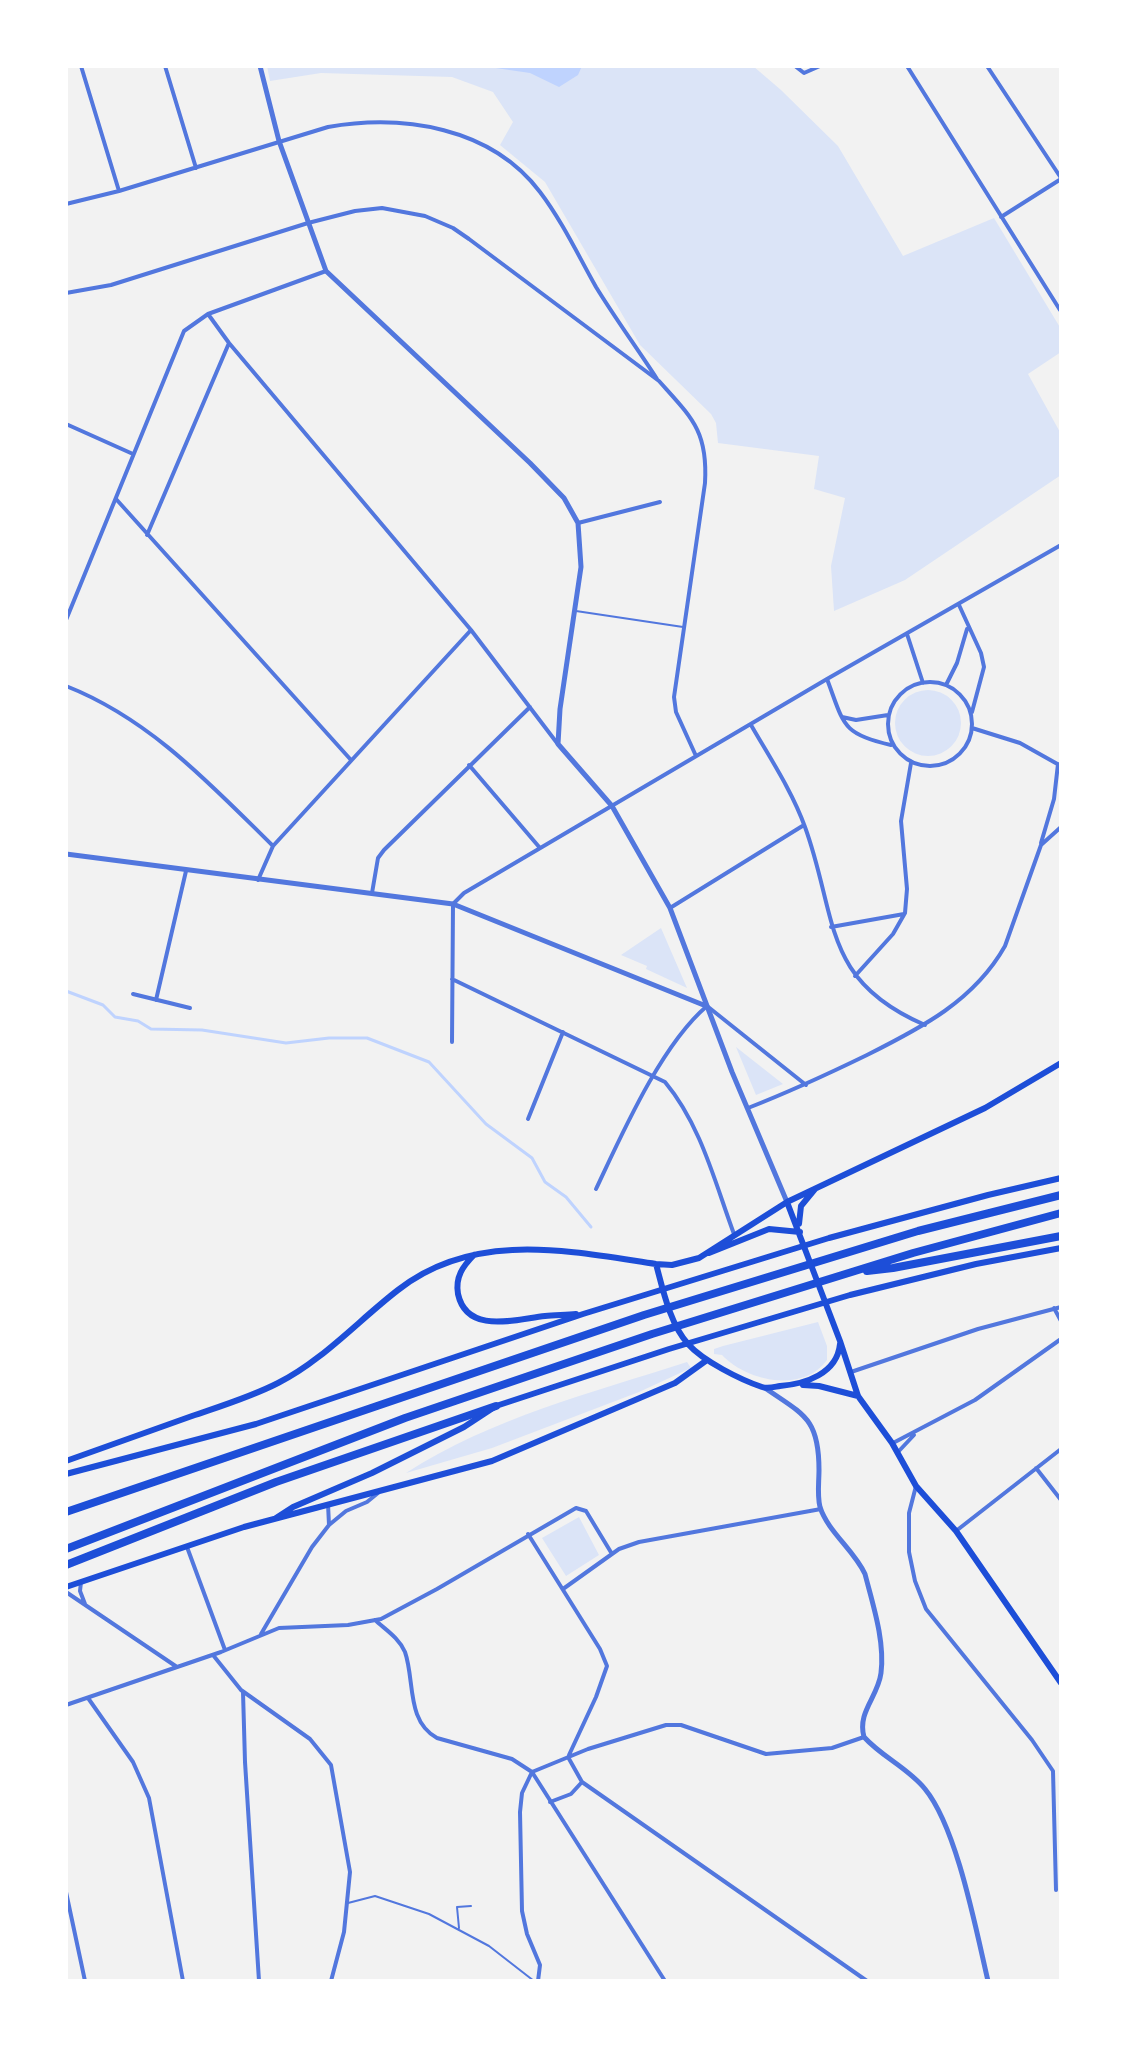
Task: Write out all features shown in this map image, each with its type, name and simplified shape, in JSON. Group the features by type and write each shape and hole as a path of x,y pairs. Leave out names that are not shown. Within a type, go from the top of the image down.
{"highway":[{"path":"66,1512 644,1315 933,1227 1061,1195"},
{"path":"66,1549 405,1418 655,1333 844,1273 1061,1213"},
{"path":"844,1273 893,1268 1061,1236"},
{"path":"66,1565 276,1482 496,1406"}],"main road":[{"path":"706,1254 787,1202 985,1108 1061,1063"},
{"path":"66,1474 256,1424 583,1314 829,1238 1012,1188 1061,1178"},
{"path":"800,1232 798,1214 817,1187"},
{"path":"787,1202 858,1396 892,1443 916,1486 956,1531 1061,1683"},
{"path":"66,1461 279,1382 424,1272 461,1257 504,1249 546,1249 656,1264 685,1263 769,1229 800,1232"},
{"path":"276,1518 464,1427 496,1406 669,1349 850,1295 976,1264 1061,1248"},
{"path":"474,1255 462,1270 457,1289 464,1307 476,1318 493,1322 583,1314"},
{"path":"656,1264 667,1302 681,1333 688,1344 707,1360 765,1388 819,1386 858,1396"},
{"path":"800,1385 823,1373 835,1360 840,1341"},
{"path":"66,1590 186,1545 507,1455 675,1383 707,1360"}],"street":[{"path":"81,66 119,191"},
{"path":"165,66 196,168"},
{"path":"260,66 279,141 326,271 530,463 564,498 578,523 581,567 560,709 558,744"},
{"path":"795,66 804,73 820,66"},
{"path":"907,66 1060,310"},
{"path":"987,66 1061,178 1001,217"},
{"path":"66,204 119,191 328,127 393,121 452,133 486,147 524,174 540,192 597,288 659,381 692,421 707,456 674,704 696,756"},
{"path":"66,293 111,285 308,223 355,211 382,208 425,216 469,239 659,381"},
{"path":"66,620 184,331 208,314 326,271"},
{"path":"208,314 229,343 471,630 558,744 612,806 670,908 787,1202"},
{"path":"147,535 229,343"},
{"path":"66,424 133,455"},
{"path":"116,499 351,760"},
{"path":"578,523 660,502"},
{"path":"452,1042 453,904 481,881 1061,545"},
{"path":"959,605 981,653 984,667 971,715"},
{"path":"946,685 961,652 968,626"},
{"path":"258,880 273,846 471,630"},
{"path":"907,634 923,683"},
{"path":"827,679 845,725 858,736 893,745"},
{"path":"923,683 946,685 966,702 972,728 969,741 951,761 938,766 911,763 893,745 888,731 888,715 901,694 923,683"},
{"path":"66,686 96,698 166,744 273,846"},
{"path":"372,893 378,858 384,850 530,707"},
{"path":"842,717 856,720 888,715"},
{"path":"751,725 794,800 804,825 838,947 855,976 885,1004 925,1025"},
{"path":"748,1108 806,1085 925,1025 970,991 1005,946 1041,845 1060,763 1020,743 972,728"},
{"path":"855,976 893,934 905,913 907,889 901,821 911,763"},
{"path":"469,765 540,848"},
{"path":"670,908 804,825"},
{"path":"1041,845 1061,827"},
{"path":"66,854 453,904 707,1006 806,1085"},
{"path":"156,1000 186,871"},
{"path":"831,927 905,913"},
{"path":"452,979 665,1082 687,1113 734,1234"},
{"path":"133,994 190,1008"},
{"path":"596,1189 654,1075 694,1017 707,1006"},
{"path":"528,1119 563,1032"},
{"path":"851,1372 968,1332 1061,1307"},
{"path":"1054,1308 1061,1321"},
{"path":"892,1443 975,1400 1061,1339"},
{"path":"765,1388 804,1416 815,1431 821,1509 860,1564 873,1607 882,1657 881,1675 863,1718 864,1737 921,1784 941,1814 950,1837 988,1981"},
{"path":"897,1453 919,1430"},
{"path":"956,1531 1061,1449"},
{"path":"1036,1468 1061,1500"},
{"path":"916,1486 909,1513 909,1552 915,1581 926,1609 1032,1740 1053,1771 1056,1890"},
{"path":"260,1636 312,1547 329,1525 379,1492"},
{"path":"328,1504 329,1525"},
{"path":"66,1705 286,1627 348,1625 375,1620 427,1595 572,1509 586,1511 612,1554"},
{"path":"563,1589 612,1554 639,1542 684,1531 821,1509"},
{"path":"528,1534 600,1649 607,1669 568,1757"},
{"path":"186,1545 225,1650"},
{"path":"81,1582 80,1591 86,1606"},
{"path":"66,1590 177,1667"},
{"path":"375,1620 394,1636 404,1651 413,1699 426,1732 437,1738 512,1759 532,1772 665,1981"},
{"path":"213,1655 243,1692 310,1739 331,1765 350,1872 340,1956 331,1981 324,1981"},
{"path":"243,1692 259,1981"},
{"path":"88,1698 133,1762 149,1798 183,1981"},
{"path":"536,1981 540,1965 527,1934 522,1911 520,1812 522,1793 532,1772 653,1727 672,1724 766,1754 832,1748 864,1737"},
{"path":"568,1757 582,1782 867,1981"},
{"path":"1053,1771 1061,1769"},
{"path":"550,1802 571,1794 582,1782"},
{"path":"66,1892 85,1981"}],"lane":[{"path":"575,610 683,627"},
{"path":"348,1903 375,1896 429,1914 489,1946 536,1981"},
{"path":"460,1930 457,1907 471,1906"}],"shaded area":[{"path":"267,66 753,66 838,146 903,256 994,218 1061,329 1061,352 1028,374 1061,434 1061,475 905,580 834,611 831,566 845,498 814,489 819,456 718,443 716,423 711,414 640,345 545,182 500,145 513,122 493,92 452,77 321,73 270,81"},
{"path":"928,690 941,693 951,700 958,710 961,723 958,736 951,746 941,753 928,756 915,753 905,746 898,736 895,723 898,710 905,700 915,693"},
{"path":"661,928 687,988 621,955"},
{"path":"736,1047 783,1084 756,1095"},
{"path":"818,1322 827,1346 827,1360 817,1371 804,1377 774,1380 759,1377 745,1372 722,1355 714,1354 714,1349 723,1346"},
{"path":"687,1362 691,1368 639,1392 492,1448 406,1473 472,1437 542,1408"},
{"path":"579,1517 599,1555 566,1576 542,1538"}],"water":[{"path":"482,66 582,66 578,75 559,87 530,73"}],"waterway":[{"path":"66,991 103,1005 115,1017 138,1021 151,1029 202,1030 286,1043 367,1038 429,1062 486,1124 532,1158 545,1182 566,1197 591,1227"}]}
